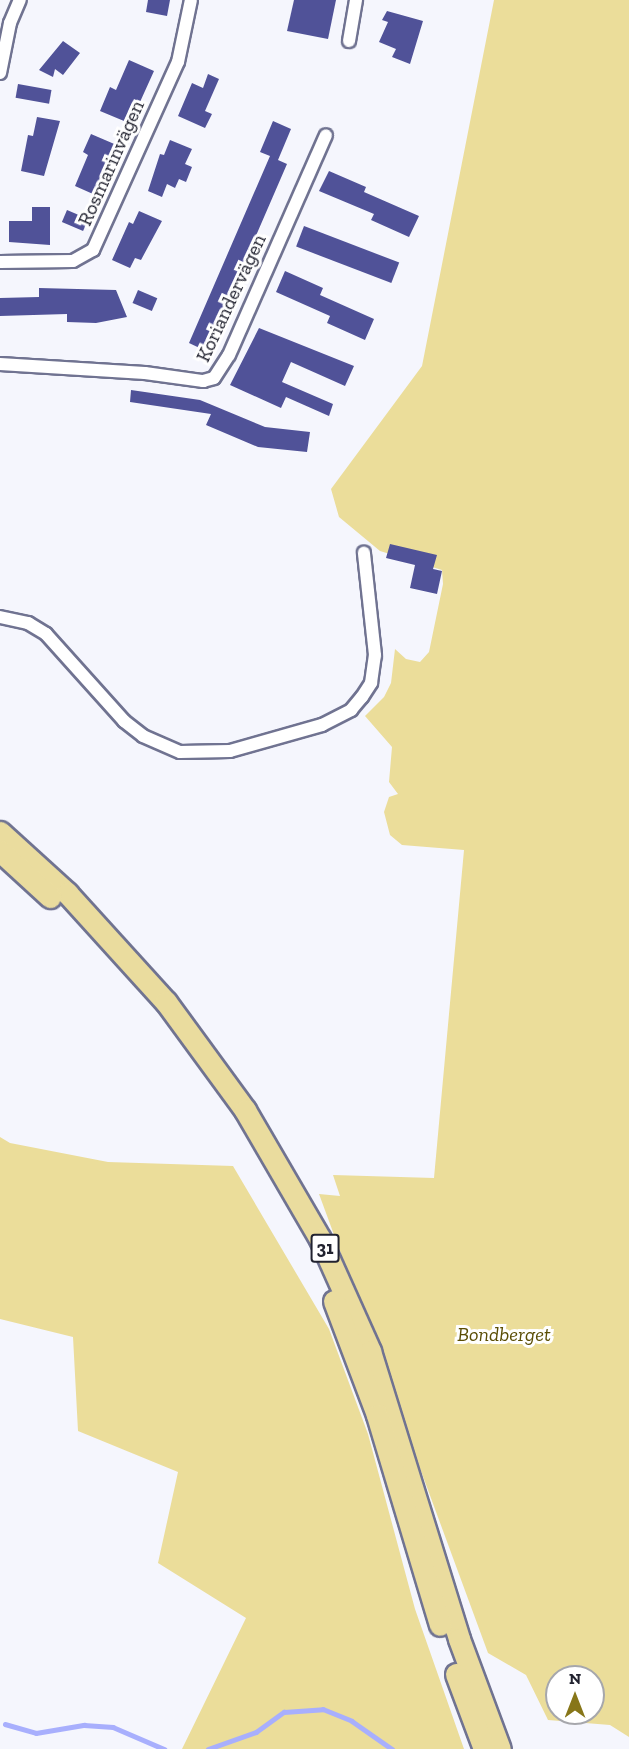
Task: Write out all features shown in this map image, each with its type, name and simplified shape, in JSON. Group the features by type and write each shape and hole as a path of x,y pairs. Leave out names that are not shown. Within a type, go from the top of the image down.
{"highway":[{"name":"31","path":"0,832 74,900 166,1002 217,1069 293,1189 320,1239 370,1351 459,1639 500,1749"},
{"name":"31","path":"0,851 90,938 165,1023 232,1116 291,1214 342,1320 360,1367 446,1644 484,1749"}],"street":[{"path":"0,73 10,23 20,0"},
{"name":"Rosmarinvägen","path":"0,262 73,261 93,250 178,62 191,0"},
{"path":"349,41 356,0"},
{"name":"Koriandervägen","path":"0,364 145,373 203,381 214,378 229,355 326,135"},
{"path":"0,617 28,623 46,634 124,721 142,736 180,752 230,751 339,718 362,697 370,683 375,655 364,553"}],"green space":[{"name":"Bondberget","path":"494,0 629,0 629,1737 610,1725 605,1725 605,1665 545,1665 545,1714 526,1675 488,1653 319,1194 340,1196 333,1175 434,1178 464,850 402,845 390,835 384,812 389,797 398,794 389,782 392,747 365,716 384,697 391,683 395,649 406,659 420,662 429,652 443,584 442,570 380,551 339,517 331,489 422,366"},
{"path":"0,1137 10,1143 108,1162 233,1166 329,1329 368,1434 415,1609 464,1749 182,1749 246,1618 158,1563 178,1472 78,1431 73,1337 0,1319"}],"building":[{"path":"148,0 170,0 167,16 146,12"},
{"path":"294,0 336,0 328,39 287,31"},
{"path":"387,11 423,21 410,64 392,57 396,49 379,42 388,22 382,20"},
{"path":"63,41 80,53 63,75 55,69 53,77 39,70"},
{"path":"129,60 154,71 140,102 134,99 124,121 100,111 110,87 116,90"},
{"path":"208,74 219,79 205,111 212,114 205,128 178,116 192,83 203,88"},
{"path":"18,84 51,90 49,104 16,98"},
{"path":"37,117 60,121 44,176 21,171 28,135 33,136"},
{"path":"273,121 291,129 278,160 287,164 206,351 189,343 270,156 260,152"},
{"path":"91,134 119,146 93,194 75,186 88,155 83,152"},
{"path":"170,140 192,149 185,164 192,167 186,182 179,179 175,188 167,184 162,197 148,191 160,154 164,155"},
{"path":"329,171 366,187 364,192 419,216 409,237 371,220 374,214 319,191"},
{"path":"32,207 50,207 50,245 9,242 9,221 32,221"},
{"path":"67,210 88,219 83,231 62,222"},
{"path":"139,211 162,221 141,260 135,258 130,268 112,260 129,222 133,224"},
{"path":"304,226 399,263 391,283 296,247"},
{"path":"285,271 323,288 320,295 374,319 365,340 327,323 330,316 276,292"},
{"path":"39,288 116,290 127,317 96,323 67,322 67,314 0,316 0,298 39,297"},
{"path":"138,290 157,298 152,311 133,303"},
{"path":"259,328 354,366 345,386 291,362 282,382 333,404 329,416 286,397 281,408 230,385"},
{"path":"131,390 200,400 265,427 310,432 307,452 258,447 206,425 211,414 130,402"},
{"path":"390,544 437,555 433,569 442,571 437,594 410,588 415,565 386,558"}],"waterway":[{"path":"208,1749 256,1732 284,1712 323,1709 352,1721 392,1749"},
{"path":"5,1724 36,1733 84,1725 113,1727 164,1749"}]}
